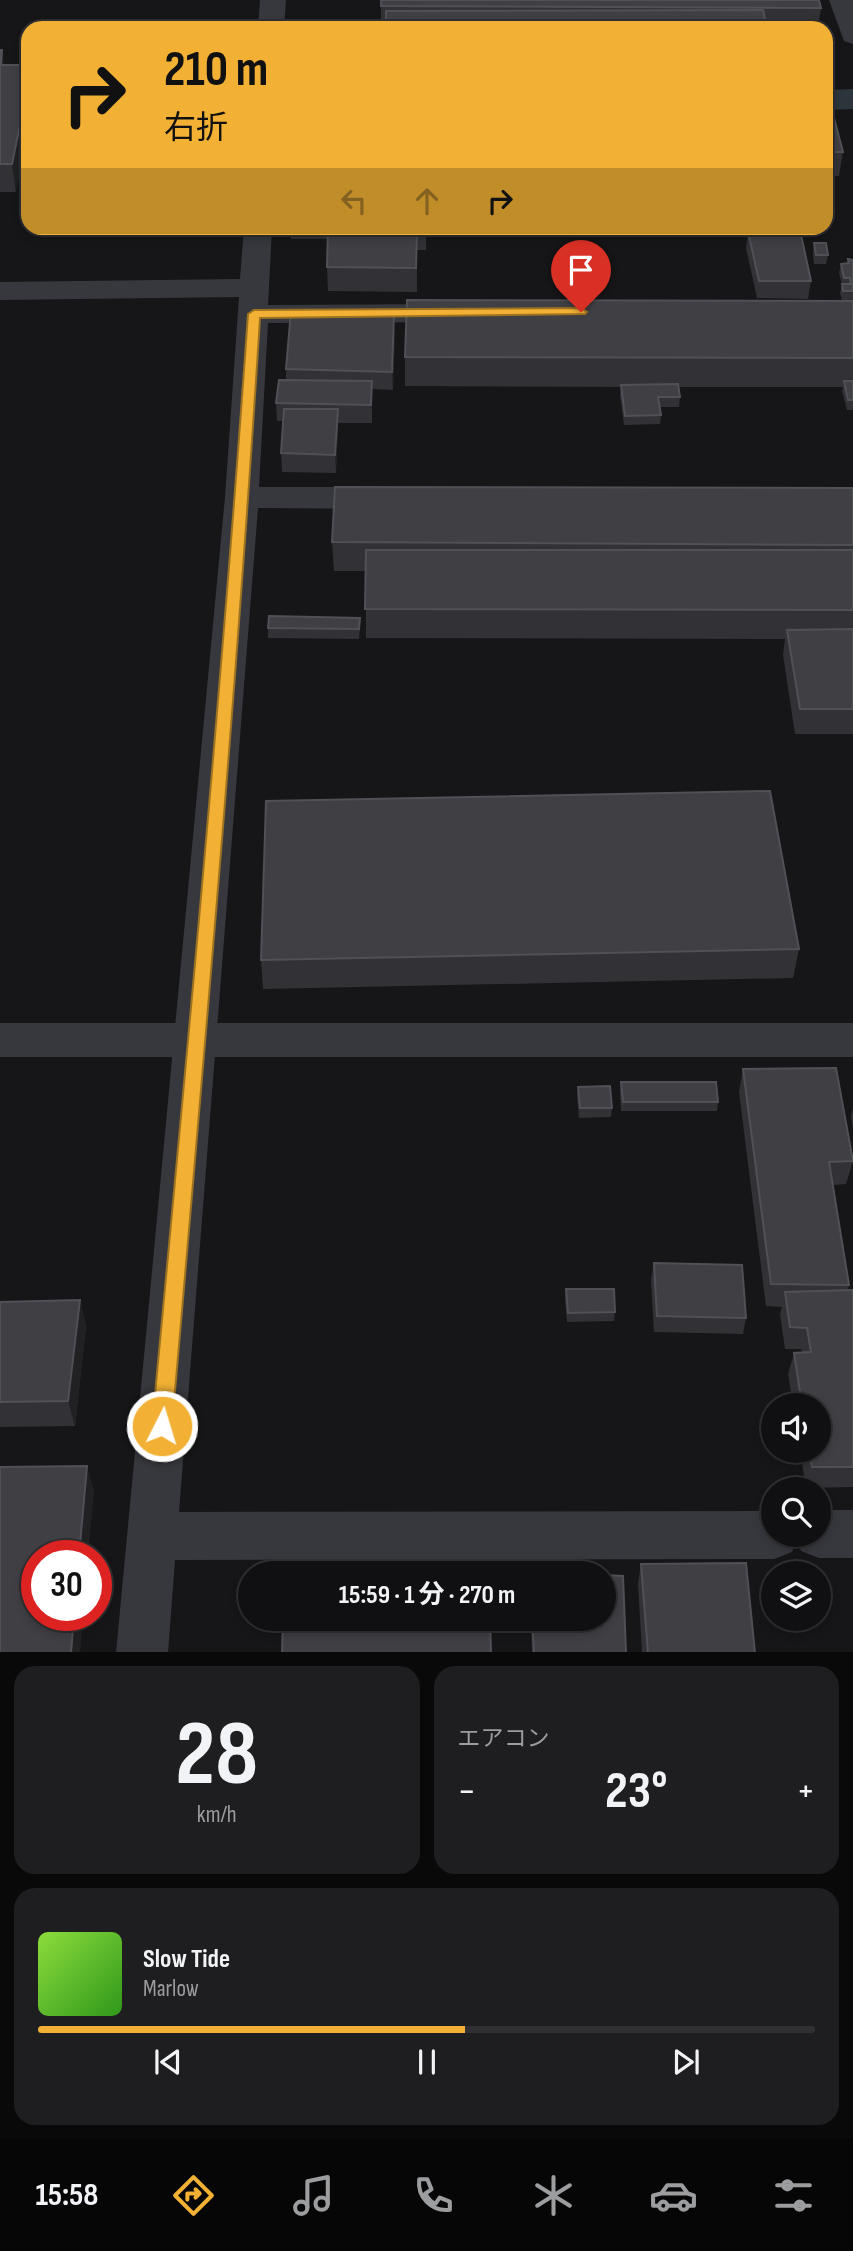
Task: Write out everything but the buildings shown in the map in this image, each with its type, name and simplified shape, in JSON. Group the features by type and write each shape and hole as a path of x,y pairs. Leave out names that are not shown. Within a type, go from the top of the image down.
{"street":[{"path":"272,21 273,0"},
{"path":"842,0 853,36"},
{"path":"142,1652 242,497 258,235"},
{"path":"0,291 491,312"},
{"path":"242,497 422,498"},
{"path":"0,1040 853,1040"},
{"path":"831,1534 853,1534"},
{"path":"152,1536 761,1535"}],"shaded area":[{"path":"853,89 853,109 833,110 833,90"}],"route":[{"path":"162,1426 200,1011 242,497 254,314 581,312"}]}
